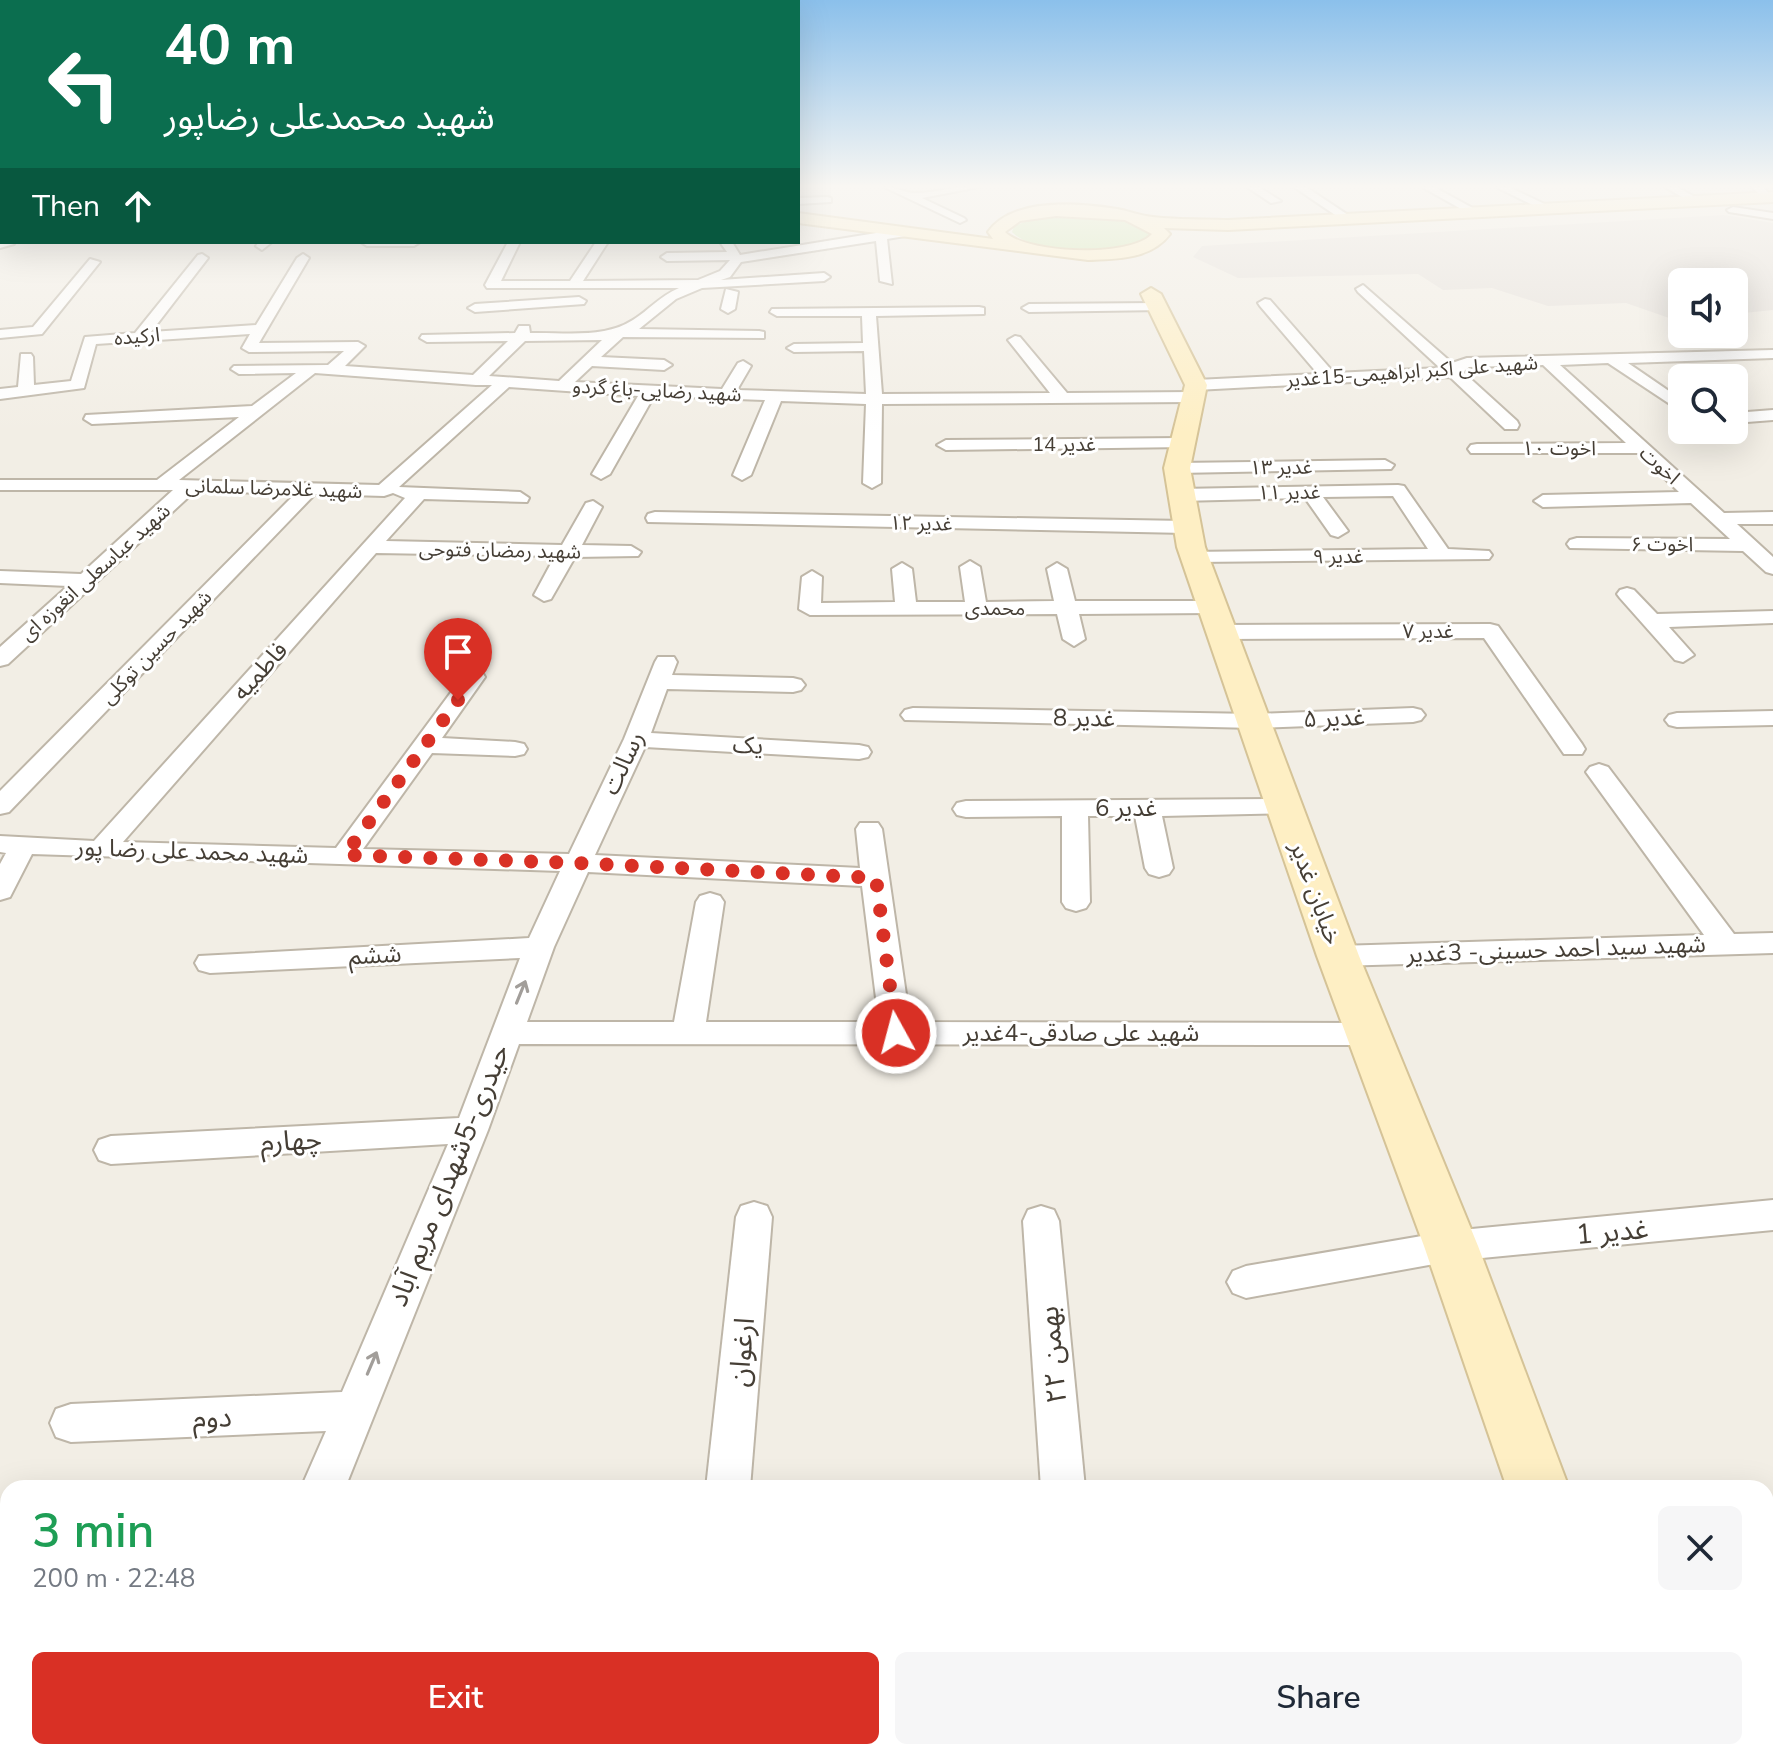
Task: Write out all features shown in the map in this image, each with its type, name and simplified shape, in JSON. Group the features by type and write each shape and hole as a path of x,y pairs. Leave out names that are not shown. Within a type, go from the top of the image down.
{"main road":[{"path":"1105,269 1114,273"},
{"path":"1152,269 1149,296 1194,391 1184,498"},
{"name":"خیابان غدیر","path":"1184,498 1217,619 1338,956 1451,1246 1535,1480"}],"street":[{"path":"0,334 37,331 88,269"},
{"path":"140,336 193,269"},
{"path":"296,269 249,348 358,346 332,369"},
{"path":"500,269 492,285 695,284 822,270 725,274 695,284 618,335 562,386"},
{"path":"574,284 584,269"},
{"path":"725,274 728,269"},
{"path":"885,269 887,281"},
{"path":"1363,289 1511,425"},
{"path":"1029,308 1149,296"},
{"path":"475,308 592,301"},
{"path":"666,301 722,301"},
{"path":"1265,303 1330,378"},
{"path":"476,380 521,337 533,306"},
{"path":"777,312 979,311"},
{"path":"869,312 874,399 872,483"},
{"name":"ارکیده","path":"0,394 78,385 90,340 260,329"},
{"path":"427,338 759,335"},
{"path":"1015,340 1062,397"},
{"path":"794,348 869,347"},
{"name":"شهید علی اکبر ابراهیمی-15غدیر","path":"1194,391 1330,378 1455,372 1458,366 1467,363 1773,354"},
{"path":"1745,355 1773,364"},
{"path":"26,357 26,391"},
{"path":"1612,359 1668,397"},
{"path":"589,361 664,365"},
{"name":"اخوت","path":"1547,361 1773,568"},
{"path":"727,394 743,366"},
{"path":"161,485 312,368"},
{"name":"شهید رضایی-باغ گردو","path":"239,369 312,368 649,391 874,399 1062,397 1194,391"},
{"name":"شهید غلامرضا سلمانی","path":"0,485 190,485 384,491 505,382"},
{"path":"601,474 649,391"},
{"path":"742,475 775,396"},
{"path":"92,419 257,411"},
{"path":"1748,417 1773,415"},
{"name":"غدیر 14","path":"946,445 1184,498"},
{"name":"اخوت ۱۰","path":"1477,449 1642,448"},
{"name":"غدیر ۱۳","path":"1184,498 1385,465"},
{"name":"شهید عباسعلی انغوزه ای","path":"0,659 190,485"},
{"name":"شهید حسین توکلی","path":"0,806 312,487"},
{"name":"غدیر ۱۱","path":"1184,498 1398,490 1442,555"},
{"path":"384,491 520,498"},
{"path":"1310,492 1338,531"},
{"name":"فاطمیه","path":"101,850 419,493"},
{"path":"1543,501 1695,497"},
{"name":"غدیر ۱۲","path":"655,518 1184,498"},
{"name":"غدیر ۹","path":"1184,498 1442,555 1482,555"},
{"path":"544,595 593,507"},
{"path":"1719,519 1773,518"},
{"name":"اخوت ۶","path":"1577,544 1748,545"},
{"name":"شهید رمضان فتوحی","path":"370,547 631,552"},
{"path":"970,567 976,608"},
{"path":"902,569 906,608"},
{"path":"1057,569 1074,639"},
{"path":"0,577 86,580"},
{"name":"محمدی","path":"812,577 810,609 1065,607 1217,619"},
{"path":"1627,594 1683,655"},
{"path":"1651,621 1773,617"},
{"name":"غدیر ۷","path":"1217,619 1490,631 1573,749"},
{"name":"رسالت","path":"576,863 636,739 662,672 793,685"},
{"path":"345,855 474,677"},
{"name":"غدیر 8","path":"913,715 1255,721"},
{"name":"غدیر ۵","path":"1255,721 1413,715"},
{"path":"1677,720 1773,718"},
{"name":"یک","path":"636,739 859,752"},
{"path":"425,745 515,749"},
{"path":"1599,772 1726,944"},
{"name":"غدیر 6","path":"966,809 1286,807"},
{"path":"1147,808 1159,868"},
{"path":"1075,809 1076,902"},
{"path":"869,829 896,1033"},
{"path":"0,891 12,845"},
{"name":"شهید محمد علی رضا پور","path":"12,845 576,863 876,878"},
{"name":"حیدری-5شهدای مریم آباد","path":"326,1480 471,1130 505,1033 576,863"},
{"path":"688,1033 710,902"},
{"name":"شهید سید احمد حسینی- 3غدیر","path":"1338,956 1773,943"},
{"name":"ششم","path":"210,963 539,947"},
{"name":"شهید علی صادقی-4غدیر","path":"505,1033 1369,1034"},
{"name":"چهارم","path":"111,1150 471,1130"},
{"name":"غدیر 1","path":"1246,1282 1451,1246 1773,1215"},
{"name":"ارغوان","path":"729,1480 754,1217"},
{"name":"۲۲ بهمن","path":"1041,1221 1062,1480"},
{"name":"دوم","path":"71,1423 352,1411"}],"shaded area":[{"path":"1219,269 1668,269 1668,318 1626,303 1548,306 1492,288 1443,290 1418,274 1238,278"},
{"path":"1748,269 1773,269 1773,310 1748,313"}],"route":[{"path":"458,700 345,855 876,878 896,1033"}]}
